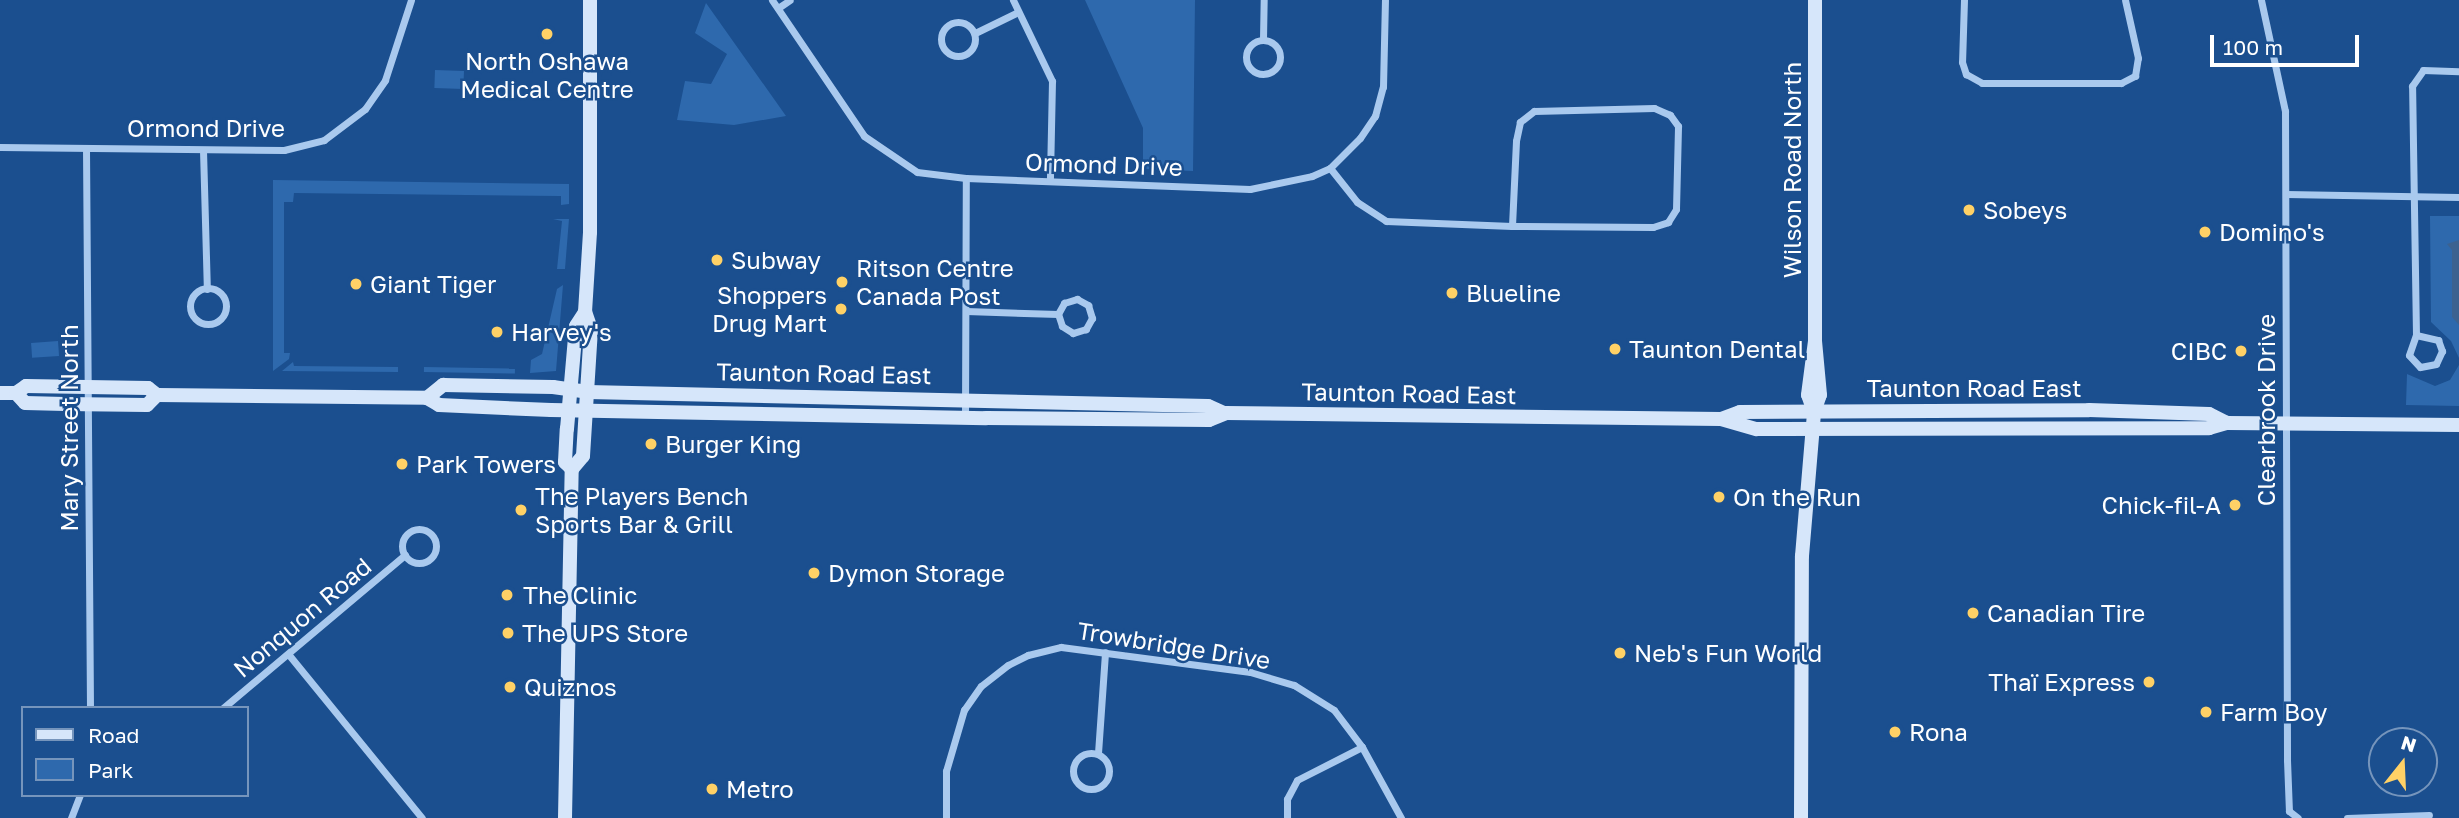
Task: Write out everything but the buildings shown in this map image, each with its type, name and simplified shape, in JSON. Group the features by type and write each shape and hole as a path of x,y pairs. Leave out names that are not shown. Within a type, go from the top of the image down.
{"main road":[{"path":"565,818 572,469 583,456 591,329 585,312 590,232 590,0"},
{"name":"Wilson Road North","path":"1801,818 1802,556 1814,412 1808,395 1815,341 1815,0"},
{"path":"572,469 565,461 569,390 576,326 585,312"},
{"name":"Taunton Road East","path":"0,393 16,393 26,386 148,388 158,395 427,398 439,405 568,410 965,417 1209,420 1224,413"},
{"name":"Taunton Road East","path":"427,398 443,386 588,392 1208,406 1224,413 1721,419 1740,412 2089,410 2209,414 2227,423"},
{"name":"Taunton Road East","path":"16,393 25,403 147,405 158,395"},
{"name":"Taunton Road East","path":"1721,419 1746,429 1813,430 2209,428 2227,423 2459,425"}],"street":[{"name":"Ormond Drive","path":"0,147 284,150 324,140 351,121 385,80 411,0"},
{"name":"Ormond Drive","path":"772,0 864,136 917,172 966,178 1250,188 1292,184 1330,168 1375,116 1383,87 1385,0"},
{"path":"778,8 790,0"},
{"path":"1013,0 1052,81 1051,180"},
{"path":"1263,39 1264,0"},
{"path":"1964,0 1962,62 1966,74 1982,83 2121,83 2135,76 2138,58 2125,0"},
{"name":"Clearbrook Drive","path":"2261,0 2285,111 2287,760 2289,811 2298,818"},
{"path":"975,33 1018,12"},
{"path":"962,22 975,33 972,49 963,56 952,55 942,44 942,32 950,24 962,22"},
{"path":"1263,39 1275,46 1280,55 1278,66 1264,74 1254,71 1247,58 1250,47 1263,39"},
{"path":"2416,335 2438,340 2442,351 2436,364 2428,368 2413,363 2409,347 2416,335 2412,195 2416,76 2423,70 2459,71"},
{"path":"1330,168 1357,202 1385,220 1512,226 1653,227 1668,222 1676,209 1678,126 1670,115 1654,108 1534,111 1521,122 1516,141 1512,226"},
{"name":"Mary Street North","path":"86,148 90,706"},
{"path":"203,150 207,289"},
{"path":"965,417 966,178"},
{"path":"2286,194 2459,197"},
{"path":"207,289 220,294 225,305 223,316 207,324 194,318 190,306 195,293 207,289"},
{"path":"1077,299 1088,305 1092,318 1086,329 1073,332 1062,326 1058,314 1065,303 1077,299"},
{"path":"965,311 1058,314"},
{"path":"425,530 434,538 436,548 430,559 419,562 405,555 403,541 410,532 425,530"},
{"name":"Nonquon Road","path":"226,706 289,656 405,555"},
{"name":"Trowbridge Drive","path":"946,818 946,771 952,740 981,686 1028,655 1061,647 1250,672 1294,685 1334,710 1362,747 1401,818"},
{"path":"1098,752 1077,760 1072,774 1077,784 1090,790 1101,788 1108,766 1098,752 1105,652"},
{"path":"289,656 422,818"},
{"path":"1287,818 1287,799 1297,780 1362,747"},
{"path":"71,818 79,797"},
{"path":"2347,818 2429,815"}],"green space":[{"path":"1085,0 1195,0 1193,171 1143,169 1143,128"},
{"path":"706,3 786,116 734,125 677,120 685,81 711,84 727,54 695,33"},
{"path":"435,70 464,71 463,89 434,88"},
{"path":"273,180 569,184 569,204 561,205 561,196 294,193 293,202 284,202 284,353 290,353 289,359 273,371"},
{"path":"2430,216 2459,216 2459,358 2451,341 2431,322"},
{"path":"553,219 569,219 565,269 557,269 562,221"},
{"path":"563,285 556,371 530,373 531,360 542,354 557,289"},
{"path":"58,341 59,356 32,358 31,343"},
{"path":"293,362 294,366 398,367 398,372 282,371"},
{"path":"2459,365 2459,406 2406,405 2407,374 2435,386 2450,380"},
{"path":"424,367 515,369 515,374 424,372"}],"shaded area":[{"path":"2459,240 2459,325 2452,317 2452,250 2447,244"}],"place":[{"name":"North Oshawa Medical Centre","path":"547,34"},
{"name":"Sobeys","path":"1969,210"},
{"name":"Domino's","path":"2205,232"},
{"name":"Subway","path":"717,260"},
{"name":"Ritson Centre Canada Post","path":"842,282"},
{"name":"Giant Tiger","path":"356,284"},
{"name":"Blueline","path":"1452,293"},
{"name":"Shoppers Drug Mart","path":"841,309"},
{"name":"Harvey's","path":"497,332"},
{"name":"Taunton Dental","path":"1615,349"},
{"name":"CIBC","path":"2241,351"},
{"name":"Burger King","path":"651,444"},
{"name":"Park Towers","path":"402,464"},
{"name":"On the Run","path":"1719,497"},
{"name":"Chick-fil-A","path":"2235,505"},
{"name":"The Players Bench Sports Bar & Grill","path":"521,510"},
{"name":"Dymon Storage","path":"814,573"},
{"name":"The Clinic","path":"507,595"},
{"name":"Canadian Tire","path":"1973,613"},
{"name":"The UPS Store","path":"508,633"},
{"name":"Neb's Fun World","path":"1620,653"},
{"name":"Thaï Express","path":"2149,682"},
{"name":"Quiznos","path":"510,687"},
{"name":"Farm Boy","path":"2206,712"},
{"name":"Rona","path":"1895,732"},
{"name":"Metro","path":"712,789"}]}
